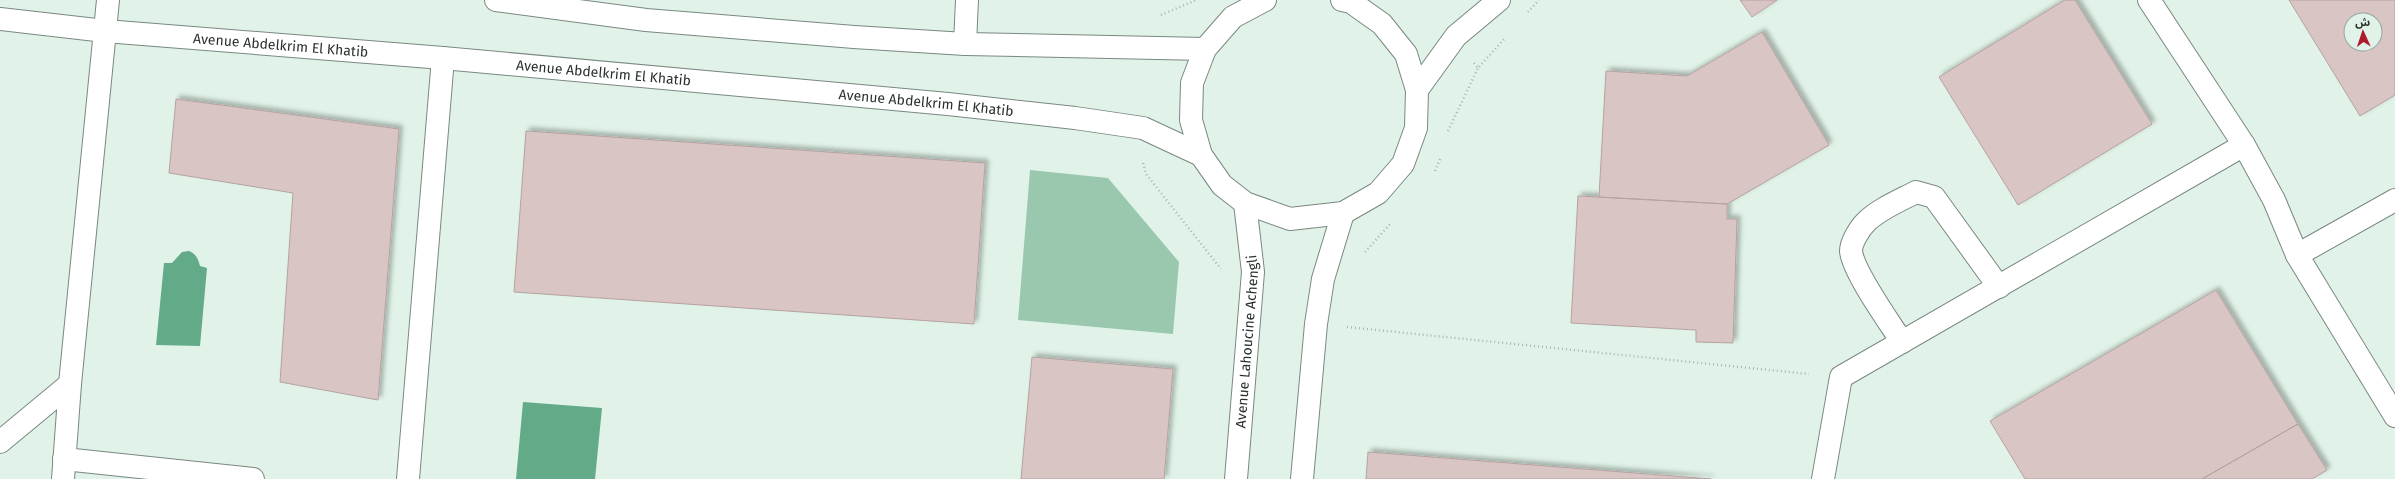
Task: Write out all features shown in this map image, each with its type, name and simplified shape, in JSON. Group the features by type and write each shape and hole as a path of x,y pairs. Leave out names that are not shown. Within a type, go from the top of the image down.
{"street":[{"path":"108,0 63,469 253,479"},
{"path":"496,0 646,20 964,44 1205,49"},
{"path":"964,44 967,0"},
{"path":"1265,0 1233,17 1205,49 1192,83 1191,120 1201,155 1222,185 1245,204 1290,219 1342,213 1378,193 1403,164 1416,128 1417,90 1406,54 1382,24 1349,1"},
{"path":"1417,90 1456,36 1499,0"},
{"path":"2149,0 2244,145 2274,200 2298,255 2395,416"},
{"name":"Avenue Abdelkrim El Khatib","path":"0,19 105,31 443,58 948,104 1075,118 1143,128 1201,155"},
{"path":"408,479 443,58"},
{"path":"1823,479 1841,377 2244,145"},
{"path":"1902,342 1858,272 1852,252 1854,241 1867,221 1893,204 1916,192 1934,197 1999,287"},
{"path":"2298,255 2395,200"},
{"name":"Avenue Lahoucine Achengli","path":"1236,479 1253,272 1245,204"},
{"path":"1302,479 1316,324 1323,279 1342,213"},
{"path":"0,442 70,384"}],"path":[{"path":"1143,128 1143,163 1146,174 1226,274 1253,272"},
{"path":"1316,324 1841,377"}],"shaded area":[{"path":"1030,170 1108,178 1179,262 1173,334 1018,320"},
{"path":"189,251 196,257 200,266 207,268 200,346 156,345 164,263 172,263 182,252"},
{"path":"523,402 602,408 595,479 516,479"}],"building":[{"path":"1740,0 1777,0 1752,17"},
{"path":"2065,0 2075,0 2152,124 2018,205 1939,77"},
{"path":"2289,0 2395,0 2395,95 2360,116"},
{"path":"1762,32 1829,145 1727,204 1599,197 1606,71 1687,76"},
{"path":"176,99 399,129 378,400 280,382 293,193 169,173"},
{"path":"526,131 985,163 974,324 514,292"},
{"path":"1578,196 1727,204 1727,219 1737,219 1733,343 1696,342 1696,330 1571,323"},
{"path":"2216,290 2298,424 2202,479 2025,479 1990,421"},
{"path":"1032,357 1173,369 1164,479 1021,479"},
{"path":"2298,424 2327,470 2312,479 2202,479"},
{"path":"1368,452 1711,479 1366,479"}]}
